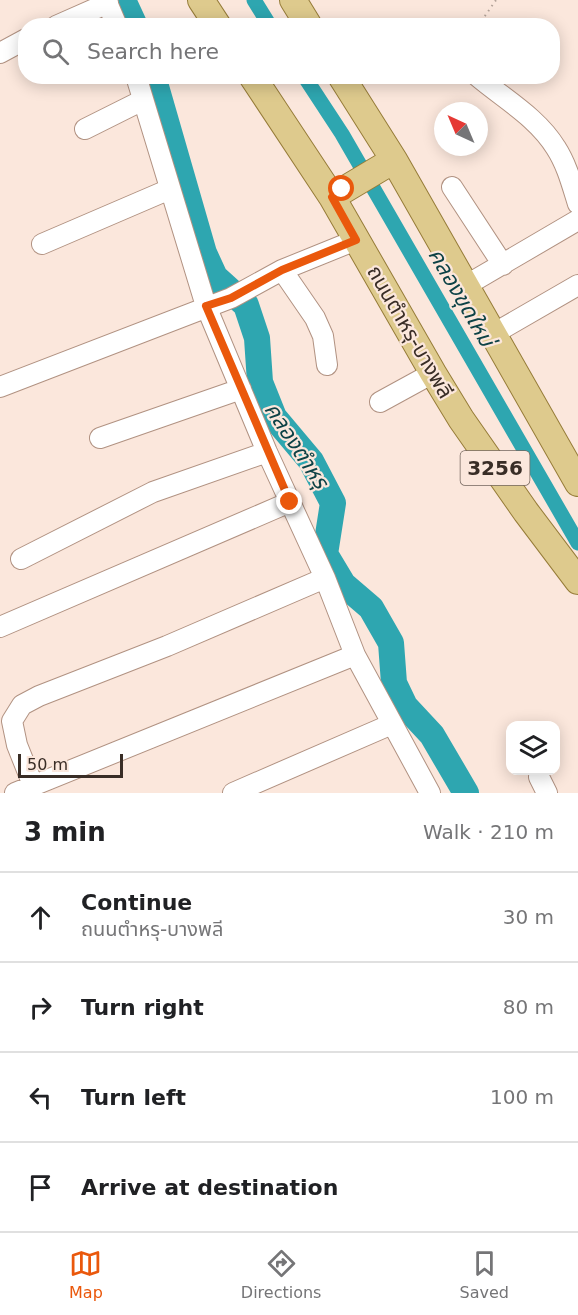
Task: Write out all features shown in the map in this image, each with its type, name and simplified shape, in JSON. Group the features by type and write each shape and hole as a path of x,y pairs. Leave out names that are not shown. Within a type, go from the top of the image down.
{"main road":[{"path":"201,0 213,18"},
{"path":"293,0 304,18"},
{"name":"ถนนตำหรุ-บางพลี","path":"258,84 337,193 356,240 419,349 422,379 489,460 578,581"},
{"name":"3256","path":"345,84 387,164 465,286 578,481"},
{"path":"337,193 387,164"}],"street":[{"path":"73,18 107,2 114,18"},
{"path":"0,53 18,43"},
{"path":"138,84 206,306 267,452 325,578 355,654 430,793"},
{"path":"488,84 527,114 555,146 566,166 578,204"},
{"path":"85,129 143,100"},
{"path":"452,187 503,265"},
{"path":"42,244 170,189"},
{"path":"465,286 578,220"},
{"path":"0,387 231,298 282,270 356,240"},
{"path":"282,270 315,318 324,336 327,365"},
{"path":"492,334 578,285"},
{"path":"380,402 422,379"},
{"path":"100,438 241,389"},
{"path":"21,559 153,492 267,452"},
{"path":"0,627 290,502"},
{"path":"325,578 22,705 12,721 24,789 355,654"},
{"path":"233,793 392,724"}],"path":[{"path":"484,18 496,0"}],"waterway":[{"name":"คลองตำหรุ","path":"123,0 131,18"},
{"name":"คลองขุดใหม่","path":"254,0 265,18"},
{"name":"คลองตำหรุ","path":"155,84 204,253 215,277 246,305 257,338 260,382 274,417 311,461 333,503 325,554 343,584 371,608 391,643 394,683 405,706 432,735 466,793"},
{"name":"คลองขุดใหม่","path":"309,84 342,134 578,543"}],"route":[{"path":"290,502 206,306 231,298 282,270 356,240 332,197 342,189"}]}
